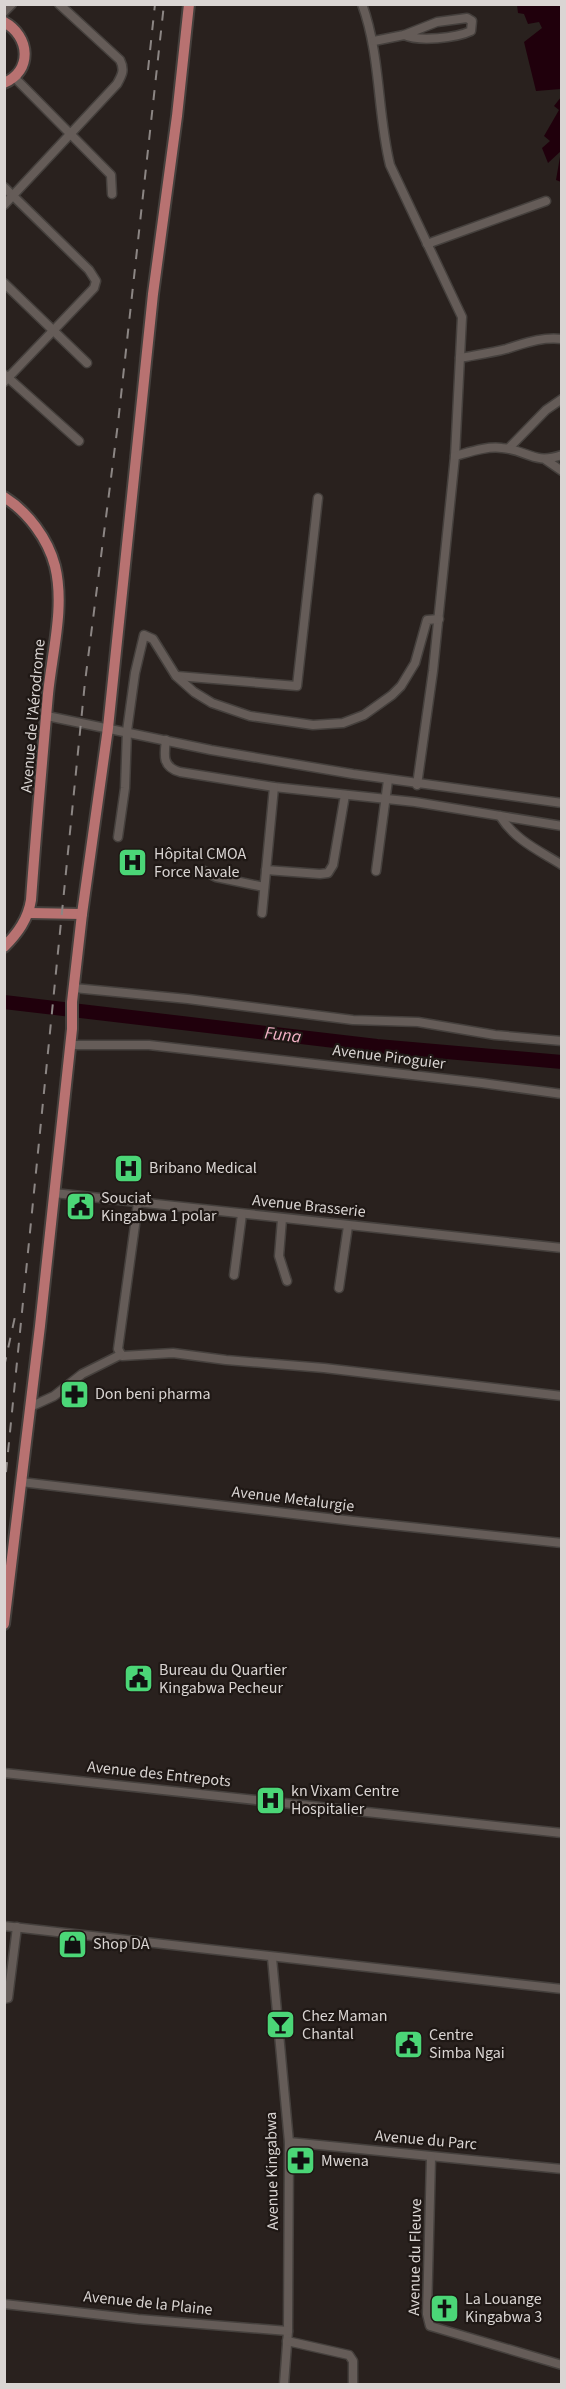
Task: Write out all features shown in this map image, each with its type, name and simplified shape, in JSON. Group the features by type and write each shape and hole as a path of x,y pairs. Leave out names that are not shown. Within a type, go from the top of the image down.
{"main road":[{"path":"4,1624 54,1193 82,914 108,728 153,294 177,116 189,4"},
{"path":"4,22 21,36 25,46 23,66 15,78 4,83"},
{"name":"Avenue de l’Aérodrome","path":"4,497 34,523 48,548 55,567 57,622 29,913 4,947"},
{"path":"29,913 82,914"}],"street":[{"path":"4,12 12,4"},
{"path":"4,205 117,84 123,67 120,60 59,4"},
{"path":"362,4 374,41 382,129 390,165 462,317 455,456 439,619 417,785"},
{"path":"374,41 404,35 436,21 467,18 472,21 473,25 471,31 464,34 421,39 412,39 404,35"},
{"path":"15,78 111,175 112,194"},
{"path":"4,187 93,275 96,281 94,288 6,378 79,441"},
{"path":"427,244 546,201"},
{"path":"4,283 87,363"},
{"path":"460,358 508,348 530,340 561,339"},
{"path":"509,448 546,410 561,399"},
{"path":"455,456 494,447 509,448 546,460 561,471"},
{"path":"546,460 561,455"},
{"path":"176,676 297,686 318,498"},
{"path":"118,837 125,788 127,731 135,673 144,635 153,639 176,676 194,692 212,703 250,716 313,725 343,723 379,706 400,686 415,663 427,620 439,619"},
{"path":"47,716 211,750 417,785 561,803"},
{"path":"166,740 164,761 172,769 274,786 385,799 561,826"},
{"path":"376,871 388,780"},
{"path":"262,913 274,786"},
{"path":"266,870 328,873 333,865 345,795"},
{"path":"500,816 508,828 528,846 561,865"},
{"path":"202,870 216,877 264,887"},
{"path":"74,988 200,1000 353,1020 418,1022 495,1035 561,1041"},
{"name":"Avenue Piroguier","path":"70,1045 149,1045 561,1094"},
{"name":"Avenue Brasserie","path":"54,1193 348,1226 468,1236 561,1248"},
{"path":"120,1354 118,1349 138,1203"},
{"path":"234,1275 242,1214"},
{"path":"282,1219 279,1256 287,1281"},
{"path":"339,1288 348,1226"},
{"path":"30,1407 54,1396 82,1374 120,1354 127,1356 142,1353 173,1353 324,1368 561,1396"},
{"name":"Avenue Metalurgie","path":"21,1482 561,1543"},
{"name":"Avenue des Entrepots","path":"4,1773 561,1833"},
{"path":"4,1926 561,1989"},
{"path":"4,1999 8,1998 16,1927"},
{"name":"Avenue Kingabwa","path":"272,1958 289,2142 287,2336 284,2385"},
{"name":"Avenue du Parc","path":"289,2142 431,2158 489,2160 561,2169"},
{"name":"Avenue du Fleuve","path":"431,2158 427,2314 429,2326 561,2365"},
{"name":"Avenue de la Plaine","path":"4,2304 287,2336 349,2355 353,2361 353,2385"}],"shaded area":[{"path":"517,5 561,5 561,89 536,91 524,42 542,28 539,22 528,24 524,14 518,13"},
{"path":"561,97 561,151 548,163 542,148 550,141 544,136 559,110 554,106"},
{"path":"561,151 561,182 556,180"}],"waterway":[{"name":"Funa","path":"4,1002 377,1046 562,1062"}],"railway":[{"path":"148,70 155,4"},
{"path":"4,1492 85,682 118,423 164,4"},
{"path":"4,1367 16,1312"}],"place":[{"name":"Hôpital CMOA Force Navale","path":"133,863"},
{"name":"Bribano Medical","path":"128,1168"},
{"name":"Souciat Kingabwa 1 polar","path":"80,1207"},
{"name":"Don beni pharma","path":"74,1394"},
{"name":"Bureau du Quartier Kingabwa Pecheur","path":"138,1679"},
{"name":"kn Vixam Centre Hospitalier","path":"270,1800"},
{"name":"Shop DA","path":"72,1944"},
{"name":"Chez Maman Chantal","path":"281,2025"},
{"name":"Centre Simba Ngai","path":"408,2044"},
{"name":"Mwena","path":"300,2161"},
{"name":"La Louange Kingabwa 3","path":"444,2308"}]}
